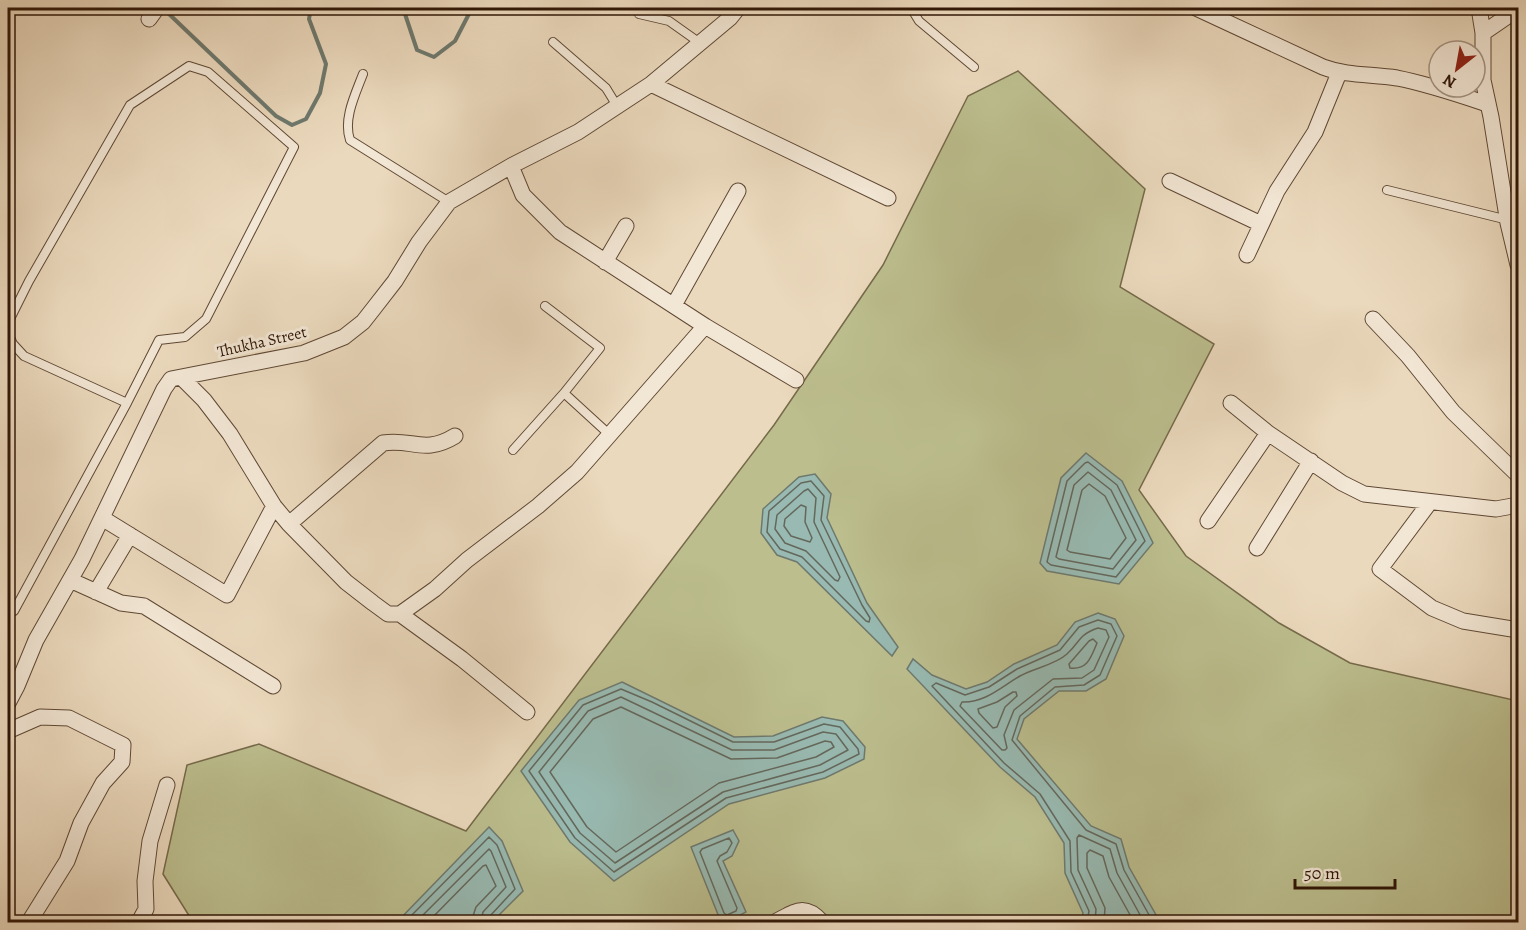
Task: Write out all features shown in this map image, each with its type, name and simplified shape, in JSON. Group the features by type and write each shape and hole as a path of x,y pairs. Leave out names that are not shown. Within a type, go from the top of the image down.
{"street":[{"name":"Thukha Street","path":"8,703 36,640 70,580 164,389 171,380 304,353 344,337 363,322 374,308 395,281 419,242 450,202 511,166 579,132 651,84 730,18 738,8"},
{"path":"1196,8 1339,73 1413,81 1487,104"},
{"path":"1479,8 1483,33 1483,80 1518,265"},
{"path":"1483,33 1518,9"},
{"path":"1247,255 1278,191 1315,132 1339,73"},
{"path":"651,84 888,198"},
{"path":"511,166 523,195 560,232 705,326 796,380"},
{"path":"1170,181 1261,224"},
{"path":"674,305 738,191"},
{"path":"605,262 626,226"},
{"path":"1373,319 1408,356 1453,412 1518,475"},
{"path":"182,378 204,400 230,434 274,506 289,524 346,582 388,614 400,614 435,590 467,560 577,472 611,436 705,326"},
{"path":"1231,403 1268,433 1342,483 1364,494 1496,509 1518,505"},
{"path":"1208,521 1268,433"},
{"path":"289,524 383,442 435,446 454,436"},
{"path":"1257,548 1311,461"},
{"path":"1430,502 1380,569 1432,608 1463,621 1518,630"},
{"path":"102,518 227,595 274,506"},
{"path":"96,592 130,535"},
{"path":"70,580 121,603 144,606 273,686"},
{"path":"400,614 527,712"},
{"path":"8,731 40,717 69,718 123,745 122,762 103,783 81,823 67,861 28,922"},
{"path":"139,922 146,909 145,881 150,842 167,785"},
{"path":"776,922 797,911 805,910 814,914 822,922"}],"lane":[{"path":"641,8 639,14 669,21 700,43"},
{"path":"911,8 919,21 974,67"},
{"path":"553,42 606,88 617,106"},
{"path":"8,323 29,280 130,105 189,66 208,72 294,147 206,319 184,337 159,340 14,611 8,612"},
{"path":"363,74 348,120 347,130 351,140 450,202"},
{"path":"1387,190 1511,223"},
{"path":"513,450 564,393 600,348 546,306"},
{"path":"8,333 13,344 24,356 127,403"},
{"path":"564,393 611,436"}],"green space":[{"path":"1018,71 1145,189 1120,287 1214,344 1139,490 1186,556 1279,623 1350,663 1518,701 1518,922 193,922 163,874 187,765 259,744 466,831 774,425 883,265 968,96"}],"water":[{"path":"1086,453 1122,481 1153,543 1119,584 1047,571 1040,563 1061,478"},
{"path":"815,474 831,494 827,518 867,603 898,647 892,656 797,562 777,555 761,533 763,509 799,477"},
{"path":"1098,613 1115,619 1124,636 1106,679 1086,691 1059,691 1024,719 1017,739 1091,826 1121,839 1129,867 1160,922 1080,922 1083,913 1065,873 1064,843 1035,797 1000,767 907,669 913,659 932,675 966,689 987,682 1014,664 1057,645 1075,622"},
{"path":"622,682 734,737 773,736 822,717 843,721 865,747 864,759 825,778 729,804 614,881 570,842 521,771 579,700"},
{"path":"489,827 502,841 523,891 492,922 397,922"},
{"path":"733,830 739,841 732,856 723,861 746,912 727,922 721,922 691,847"}],"waterway":[{"path":"160,8 276,116 292,125 306,119 320,93 326,64 309,19 311,8"},
{"path":"403,8 417,50 434,57 455,41 472,8"}]}
